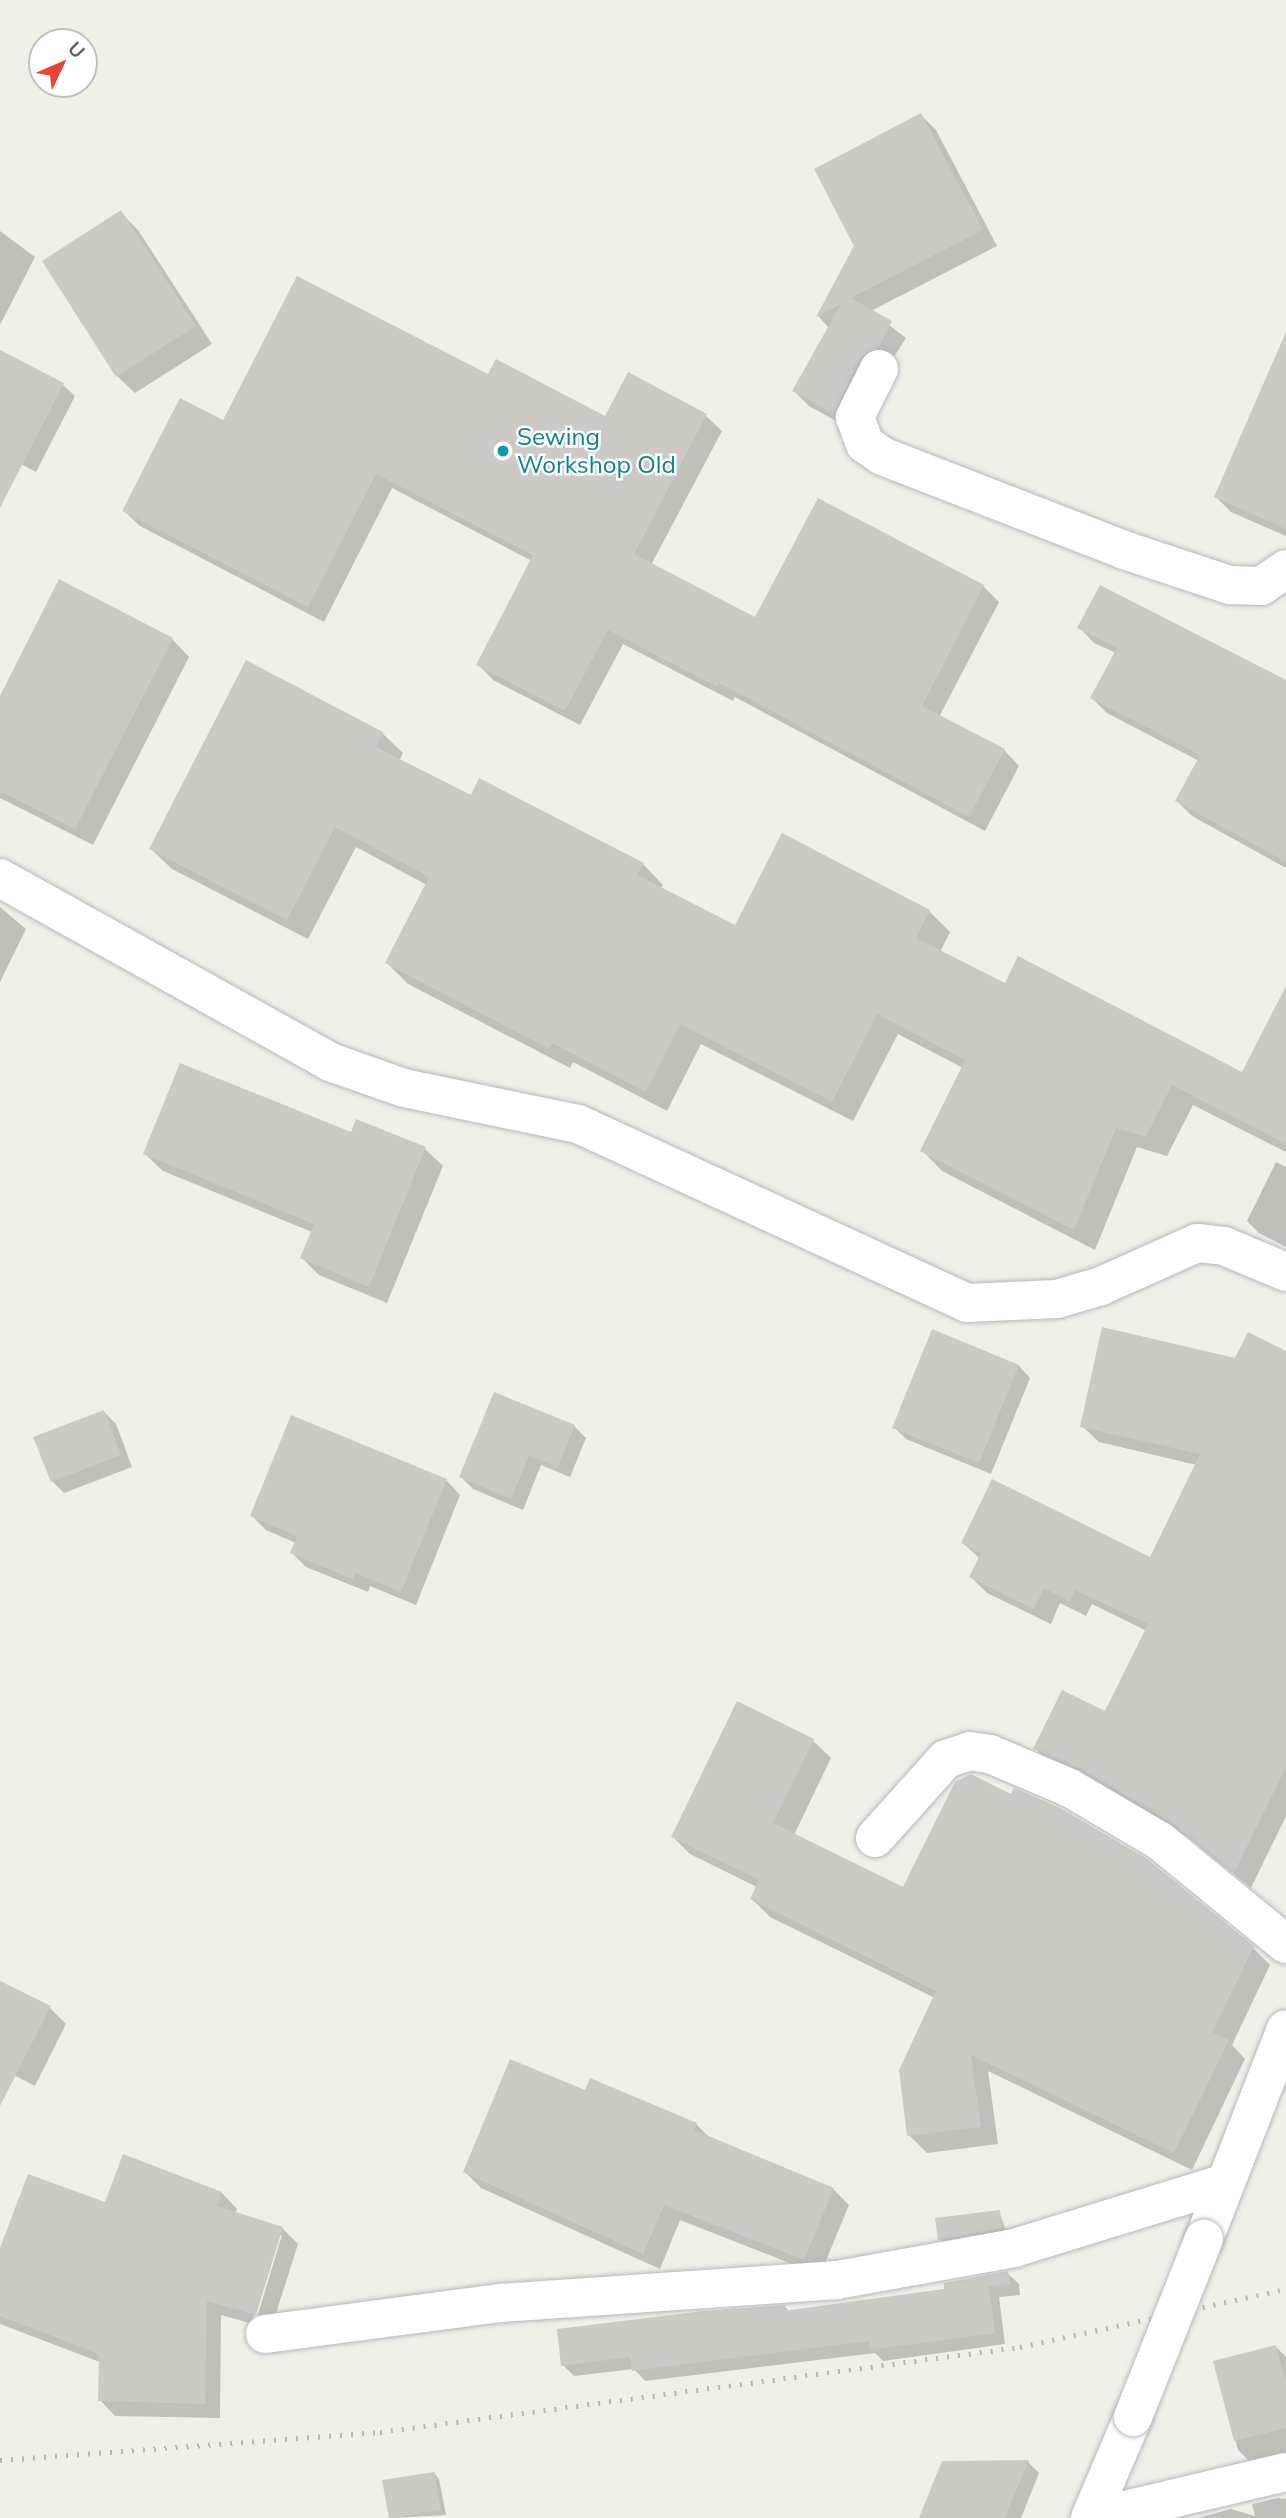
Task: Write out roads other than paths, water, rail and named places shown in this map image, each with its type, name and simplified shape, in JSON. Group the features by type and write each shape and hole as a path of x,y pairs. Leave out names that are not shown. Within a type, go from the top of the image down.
{"street":[{"path":"878,369 855,417 865,444 882,456 1124,550 1230,585 1261,586 1286,569"},
{"path":"0,878 330,1062 404,1088 578,1124 967,1303 1057,1299 1101,1286 1197,1243 1224,1246 1286,1272"},
{"path":"875,1839 946,1759 970,1751 990,1754 1070,1788 1160,1841 1286,1944"},
{"path":"1091,2518 1286,2029"},
{"path":"265,2334 501,2303 836,2280 1014,2248 1225,2183"},
{"path":"1091,2518 1286,2472"}],"railway":[{"path":"0,2460 380,2432 1020,2347 1286,2289"}],"place":[{"name":"Sewing Workshop Old","path":"503,451"}]}
